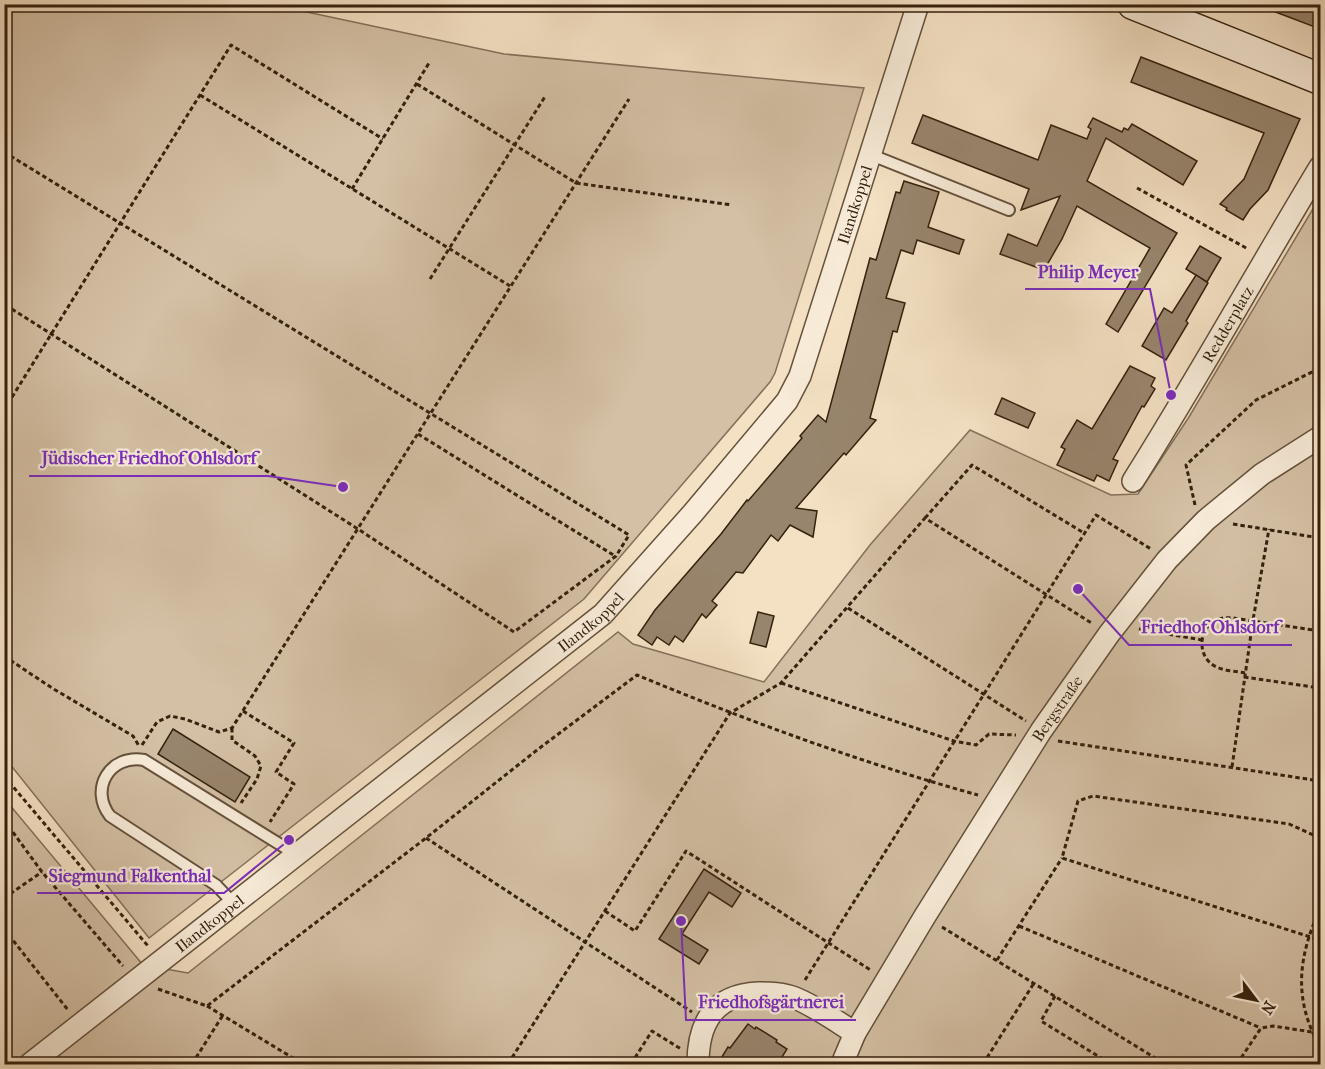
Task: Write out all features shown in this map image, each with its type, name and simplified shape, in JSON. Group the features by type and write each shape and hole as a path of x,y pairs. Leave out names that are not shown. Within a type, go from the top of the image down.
{"main road":[{"path":"1133,4 1320,79"}],"street":[{"name":"Ilandkoppel","path":"30,1065 235,906 603,614 693,513 787,401 800,376 918,4"},
{"name":"Redderplatz","path":"1133,481 1181,405 1264,258 1320,167"},
{"name":"Bergstraße","path":"842,1065 855,1033 925,916 1039,734 1113,630 1201,515 1320,437"},
{"path":"698,1062 698,1047 706,1021 719,1004 743,994 773,993 794,997 855,1033"}],"lane":[{"path":"869,154 1009,210"},
{"path":"235,906 216,885 110,816 102,804 101,788 108,772 115,765 122,761 144,760 297,856"}],"path":[{"path":"4,410 231,45 383,139"},
{"path":"352,189 429,63"},
{"path":"417,84 576,183 732,205"},
{"path":"200,95 511,286"},
{"path":"430,279 546,95"},
{"path":"233,815 257,779 261,766 255,756 232,740 232,728 629,99"},
{"path":"4,152 629,535 616,556 514,632 358,529 4,304"},
{"path":"1137,188 1264,258"},
{"path":"1320,368 1256,400 1186,465 1201,515 1320,538"},
{"path":"418,434 616,556"},
{"path":"508,1065 730,714 781,683 972,465 1084,533"},
{"path":"794,997 1096,514 1167,560"},
{"path":"925,518 1045,595 1113,630 1202,640"},
{"path":"1232,768 1252,620 1269,529"},
{"path":"848,608 984,694 1039,734"},
{"path":"1320,631 1252,620 1220,618 1210,624 1202,640 1205,656 1211,664 1245,675 1320,688"},
{"path":"4,656 52,688 133,736 141,748 158,722 170,716 185,719 219,732 232,728"},
{"path":"207,1006 537,750 638,675 730,714 928,781 997,801"},
{"path":"781,683 954,741 976,745 989,734 1039,734 1320,781"},
{"path":"243,711 294,743 276,772 294,784 263,834"},
{"path":"4,776 161,962"},
{"path":"997,960 1062,858 1078,801 1094,796 1289,824 1320,838"},
{"path":"4,820 42,872 136,981 207,1006 303,1065"},
{"path":"426,838 706,1021"},
{"path":"604,911 635,931 686,851 887,981"},
{"path":"1062,858 1320,940"},
{"path":"4,898 42,872"},
{"path":"1320,909 1308,936 1302,968 1303,1001 1312,1032 1320,1047"},
{"path":"925,916 1165,1065"},
{"path":"1019,926 1261,1028 1273,1026 1312,1032"},
{"path":"4,929 80,1026"},
{"path":"983,1065 1034,983"},
{"path":"1054,996 1041,1021 1111,1065"},
{"path":"192,1065 223,1015"},
{"path":"1237,1065 1261,1028"},
{"path":"632,1065 652,1031 698,1062"}],"shaded area":[{"path":"5,5 274,5 504,54 864,88 775,373 770,382 584,599 149,938 5,758"},
{"path":"1320,197 1320,1064 5,1064 4,798 143,965 188,973 618,632 633,644 764,682 870,545 970,430 1111,495 1138,494 1189,417"}],"building":[{"path":"1260,4 1320,4 1320,29 1260,6"},
{"path":"1141,57 1300,119 1268,190 1243,220 1220,204 1244,179 1264,133 1131,82"},
{"path":"923,115 1038,160 1051,125 1087,139 1091,129 1088,127 1093,118 1122,132 1124,128 1128,130 1132,124 1197,161 1183,185 1106,138 1087,181 1177,233 1118,332 1106,324 1150,248 1077,206 1044,270 1000,254 1008,234 1037,246 1060,196 1021,210 1029,189 912,143"},
{"path":"904,181 939,192 928,227 964,240 959,254 917,240 913,254 901,250 886,298 905,303 897,332 893,331 870,418 876,420 796,508 817,511 813,537 790,525 778,541 771,535 743,573 736,572 712,601 717,605 706,618 702,614 683,642 675,636 669,645 657,637 652,645 638,635 655,610 802,438 800,436 818,415 826,422 870,258 876,260 896,192 900,193"},
{"path":"1200,246 1221,258 1207,282 1186,269"},
{"path":"1196,275 1208,283 1166,360 1142,346 1164,308 1172,313"},
{"path":"1130,366 1155,378 1151,386 1155,389 1144,407 1142,406 1113,459 1118,461 1109,481 1097,475 1094,481 1057,465 1065,449 1061,447 1077,420 1092,429"},
{"path":"1002,398 1035,413 1028,428 995,414"},
{"path":"758,612 774,616 766,647 750,643"},
{"path":"173,729 250,777 235,802 158,754"},
{"path":"704,869 741,893 732,907 709,892 682,934 708,950 699,964 659,939"},
{"path":"748,1024 777,1040 776,1042 787,1049 777,1065 717,1065 728,1047 730,1048"}],"place":[{"name":"Philip Meyer","path":"1171,395"},
{"name":"Jüdischer Friedhof Ohlsdorf","path":"343,487"},
{"name":"Friedhof Ohlsdorf","path":"1078,589"},
{"name":"Siegmund Falkenthal","path":"289,840"},
{"name":"Friedhofsgärtnerei","path":"681,921"}]}
